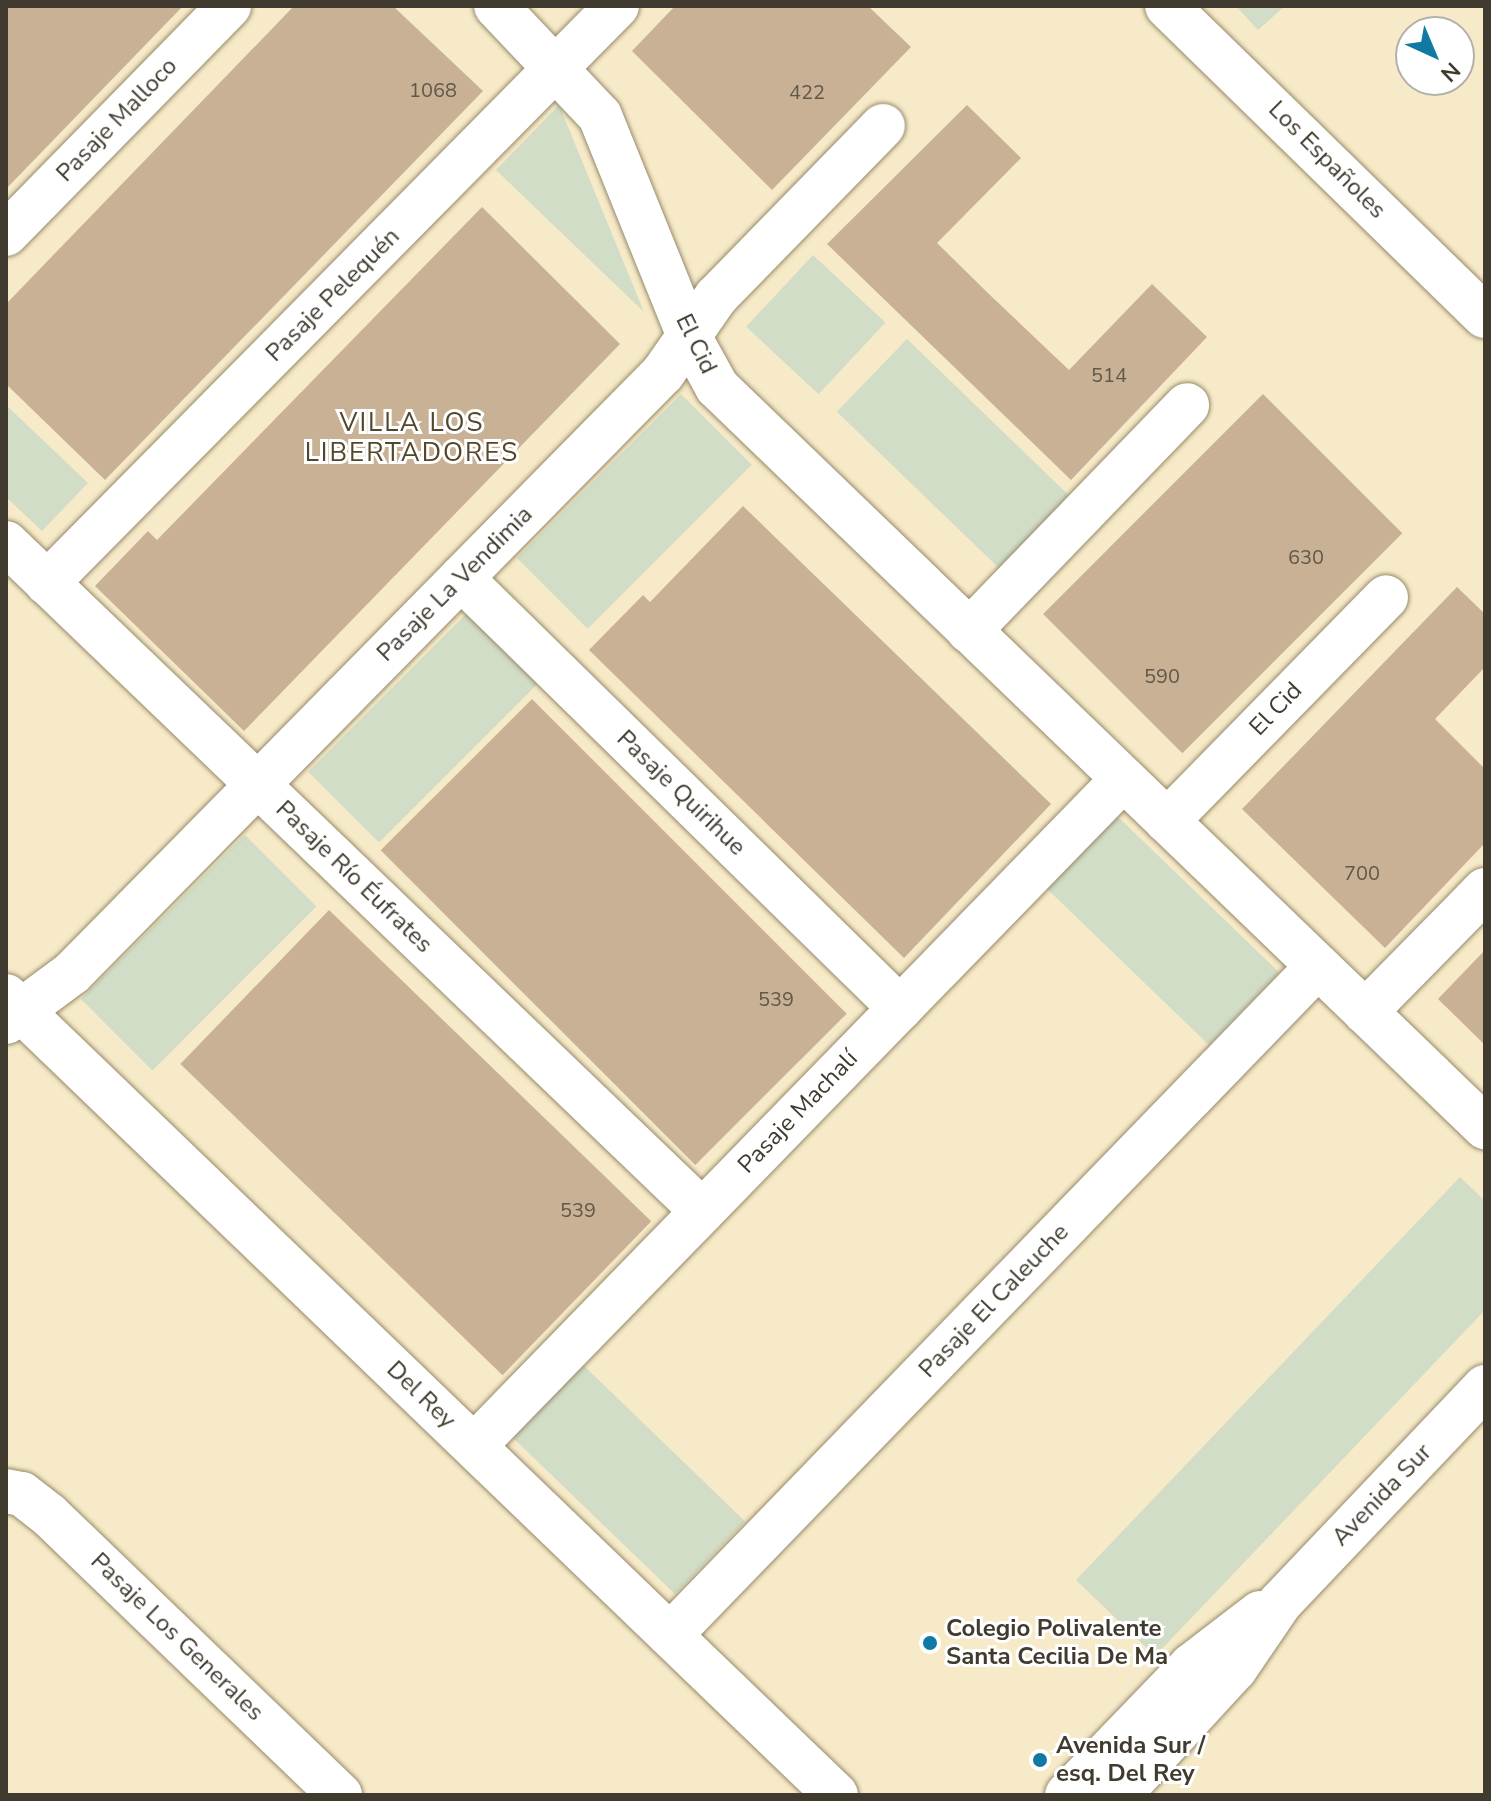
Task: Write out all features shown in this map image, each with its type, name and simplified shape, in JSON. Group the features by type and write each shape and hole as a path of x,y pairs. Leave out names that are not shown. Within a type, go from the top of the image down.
{"street":[{"name":"Pasaje Malloco","path":"6,234 229,6"},
{"name":"El Cid","path":"496,6 559,67 611,135 689,336 717,387 1485,1127"},
{"name":"Pasaje Pelequén","path":"47,583 617,6"},
{"name":"Los Españoles","path":"1167,6 1478,295"},
{"name":"Pasaje La Vendimia","path":"11,1010 72,973 663,373 716,297 883,126"},
{"path":"969,631 1187,405"},
{"name":"Pasaje Río Éufrates","path":"6,543 702,1211"},
{"name":"Pasaje Quirihue","path":"461,578 900,1008"},
{"name":"El Cid","path":"1167,821 1386,597"},
{"name":"Pasaje Machalí","path":"474,1446 1123,779"},
{"path":"1365,1012 1485,890"},
{"name":"Pasaje El Caleuche","path":"670,1635 1318,966"},
{"name":"Del Rey","path":"11,1010 474,1446 836,1795"},
{"name":"Avenida Sur","path":"1119,1795 1235,1669 1280,1603 1485,1387"},
{"name":"Pasaje Los Generales","path":"6,1491 22,1494 49,1515 340,1795"},
{"name":"Avenida Sur","path":"1067,1795 1191,1666 1280,1603"}],"green space":[{"path":"1236,6 1285,6 1258,30"},
{"path":"559,105 644,312 496,170"},
{"path":"813,255 885,323 819,394 746,327"},
{"path":"907,339 1073,499 1003,572 837,412"},
{"path":"681,394 752,465 588,629 517,558"},
{"path":"6,405 88,483 42,531 6,497"},
{"path":"473,607 544,678 379,842 308,772"},
{"path":"1113,812 1279,972 1209,1045 1043,885"},
{"path":"245,835 316,906 152,1070 81,999"},
{"path":"1460,1177 1485,1201 1485,1310 1155,1656 1076,1580"},
{"path":"579,1361 745,1521 675,1594 509,1434"}],"building":[{"path":"6,6 183,6 6,189"},
{"path":"294,6 393,6 483,91 105,480 6,384 6,304"},
{"path":"675,6 868,6 911,47 772,190 632,51"},
{"path":"967,105 1021,158 937,243 991,296 1069,370 1152,284 1207,337 1071,480 827,244"},
{"path":"482,207 620,344 244,731 95,586 148,531 157,540"},
{"path":"1263,394 1402,533 1182,753 1043,614"},
{"path":"743,506 1051,804 904,958 589,650 643,595 650,602"},
{"path":"1457,587 1485,614 1485,667 1435,719 1485,769 1485,843 1385,948 1242,809"},
{"path":"532,699 847,1014 695,1165 381,850"},
{"path":"329,910 651,1221 503,1375 180,1064"},
{"path":"1485,950 1485,1045 1438,999"}],"place":[{"name":"Colegio Polivalente Santa Cecilia De Ma","path":"930,1643"},
{"name":"Avenida Sur / esq. Del Rey","path":"1040,1760"}],"district":[{"name":"VILLA LOS LIBERTADORES","path":"412,438"}]}
